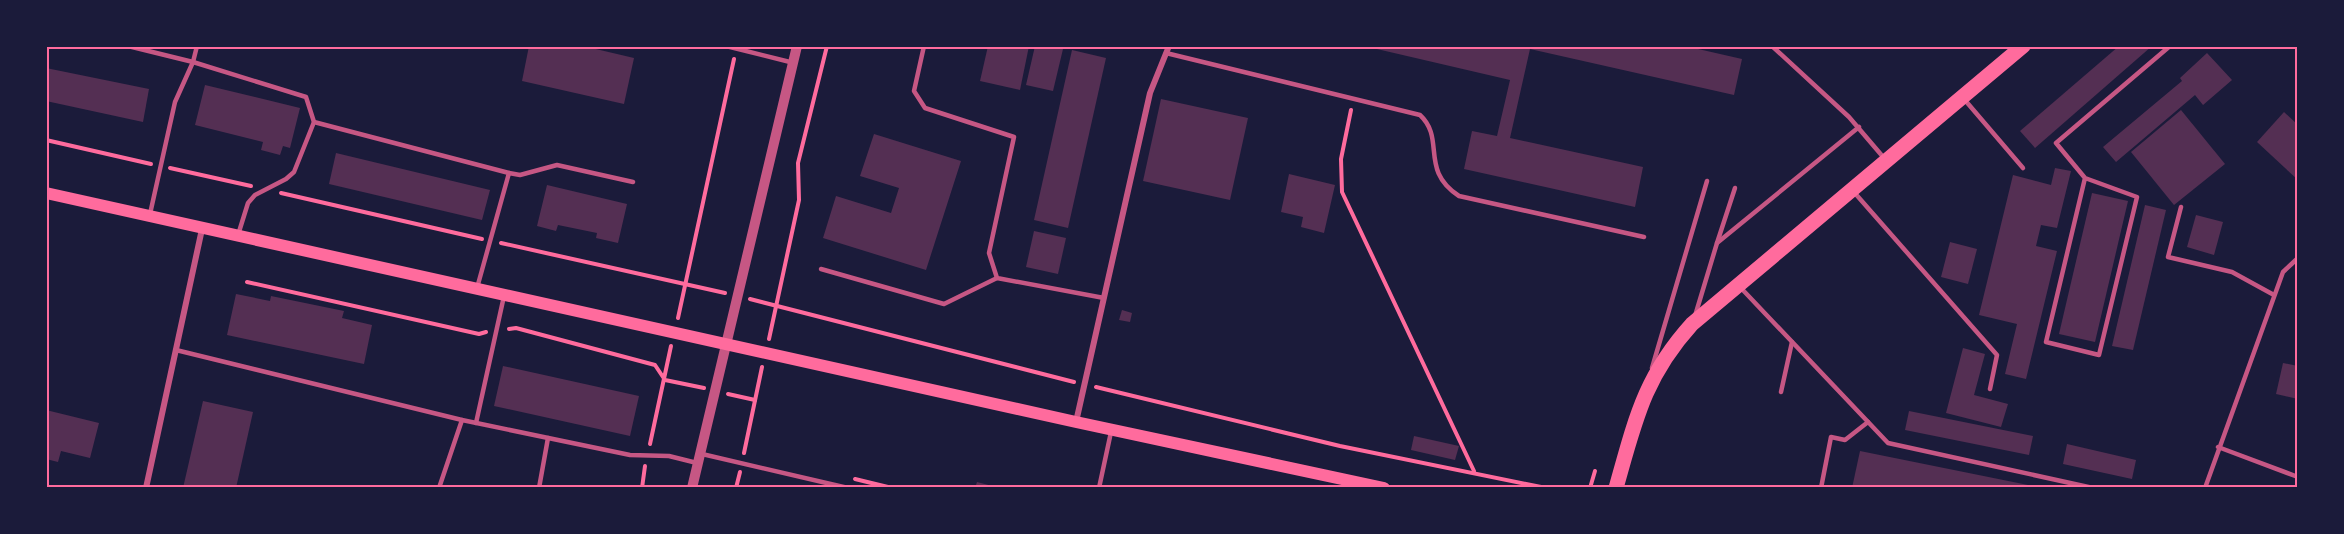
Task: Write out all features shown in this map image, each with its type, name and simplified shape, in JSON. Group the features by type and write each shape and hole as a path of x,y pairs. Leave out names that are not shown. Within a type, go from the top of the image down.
{"main road":[{"path":"1616,488 1645,393 1659,364 1692,324 2023,46"},
{"path":"46,193 1383,488"}],"street":[{"path":"692,488 724,344 797,46"},
{"path":"1076,422 1150,93 1167,50"},
{"path":"146,488 202,229"}],"lane":[{"path":"128,46 193,62 306,97 314,122 294,172 286,179 263,189 248,203 238,237"},
{"path":"149,217 175,102 193,62 197,46"},
{"path":"726,46 794,63"},
{"path":"924,46 914,91 925,108 1014,137 989,254 997,278"},
{"path":"1772,46 1859,127 1886,160"},
{"path":"2085,178 2046,342 2099,355 2137,197 2085,178 2056,143 2170,46"},
{"path":"1167,50 1420,115 1429,123 1433,162 1439,175 1449,189 1459,196 1644,237"},
{"path":"1962,97 2024,168"},
{"path":"314,122 509,173 520,175 557,165 633,182"},
{"path":"1717,243 1859,127"},
{"path":"477,288 509,173"},
{"path":"1645,393 1707,182"},
{"path":"1692,324 1735,188"},
{"path":"1852,189 1997,355 1990,389"},
{"path":"2181,207 2168,257 2232,272 2274,296"},
{"path":"2205,488 2283,272 2298,258"},
{"path":"821,269 944,304 997,278 1104,298"},
{"path":"1738,285 1888,443 2093,488"},
{"path":"476,423 504,295"},
{"path":"1781,392 1792,342"},
{"path":"176,350 462,420 630,455 698,458 848,488"},
{"path":"439,488 462,420"},
{"path":"1821,488 1831,437 1845,440 1868,422"},
{"path":"1099,488 1112,429"},
{"path":"539,488 548,438"},
{"path":"2218,447 2298,477"}],"path":[{"path":"827,46 798,163 799,200 776,305 1340,446 1546,488"},
{"path":"46,140 687,285 736,49"},
{"path":"1354,97 1341,159 1342,192 1474,472"},
{"path":"247,282 479,334 516,328 655,365 665,380 642,488"},
{"path":"744,453 755,400"},
{"path":"1590,488 1595,471"}],"building":[{"path":"529,46 583,46 634,58 624,104 522,81"},
{"path":"988,46 1029,46 1020,90 980,81"},
{"path":"1035,46 1063,49 1053,91 1026,85"},
{"path":"1364,46 1685,46 1742,59 1734,95 1530,49 1510,138 1643,167 1635,207 1464,169 1472,131 1497,136 1510,80"},
{"path":"2119,46 2152,46 2035,148 2020,131"},
{"path":"1072,50 1106,58 1068,228 1034,220"},
{"path":"2207,53 2232,80 2203,105 2195,95 2116,162 2103,147 2182,81 2180,78"},
{"path":"46,68 149,89 143,122 46,101"},
{"path":"205,85 300,108 290,148 283,146 280,155 261,150 263,142 195,125"},
{"path":"1161,99 1248,118 1230,200 1143,181"},
{"path":"2181,110 2225,164 2174,205 2131,152"},
{"path":"2284,112 2298,125 2298,180 2257,142"},
{"path":"874,134 961,161 926,270 823,238 836,196 891,213 899,188 860,176"},
{"path":"336,153 490,190 482,220 329,184"},
{"path":"2055,168 2071,171 2057,228 2041,225 2036,246 2057,251 2026,379 2005,374 2017,324 1979,315 2013,175 2051,185"},
{"path":"1289,174 1335,185 1324,233 1301,227 1303,217 1281,212"},
{"path":"547,185 627,204 618,243 596,238 597,233 558,225 556,231 537,226"},
{"path":"2092,193 2128,201 2095,342 2059,334"},
{"path":"2145,205 2166,210 2133,350 2112,346"},
{"path":"2196,215 2223,222 2214,255 2187,247"},
{"path":"1034,231 1066,238 1058,274 1026,267"},
{"path":"1950,242 1977,249 1968,284 1941,277"},
{"path":"236,294 270,301 271,296 344,311 342,318 372,325 364,364 227,335"},
{"path":"1122,310 1132,313 1130,322 1119,320"},
{"path":"1963,348 1985,354 1974,395 2008,404 2001,427 1946,413"},
{"path":"2283,363 2298,366 2298,399 2276,394"},
{"path":"503,366 639,396 630,436 494,406"},
{"path":"203,401 253,412 236,488 183,488"},
{"path":"46,410 99,423 90,458 61,451 58,462 46,459"},
{"path":"1909,411 2033,436 2029,455 1905,430"},
{"path":"1414,436 1459,446 1455,460 1411,450"},
{"path":"2067,444 2136,460 2132,479 2063,464"},
{"path":"1860,451 2033,486 2033,488 1852,488"},
{"path":"977,482 996,487 996,488 975,488"}]}
